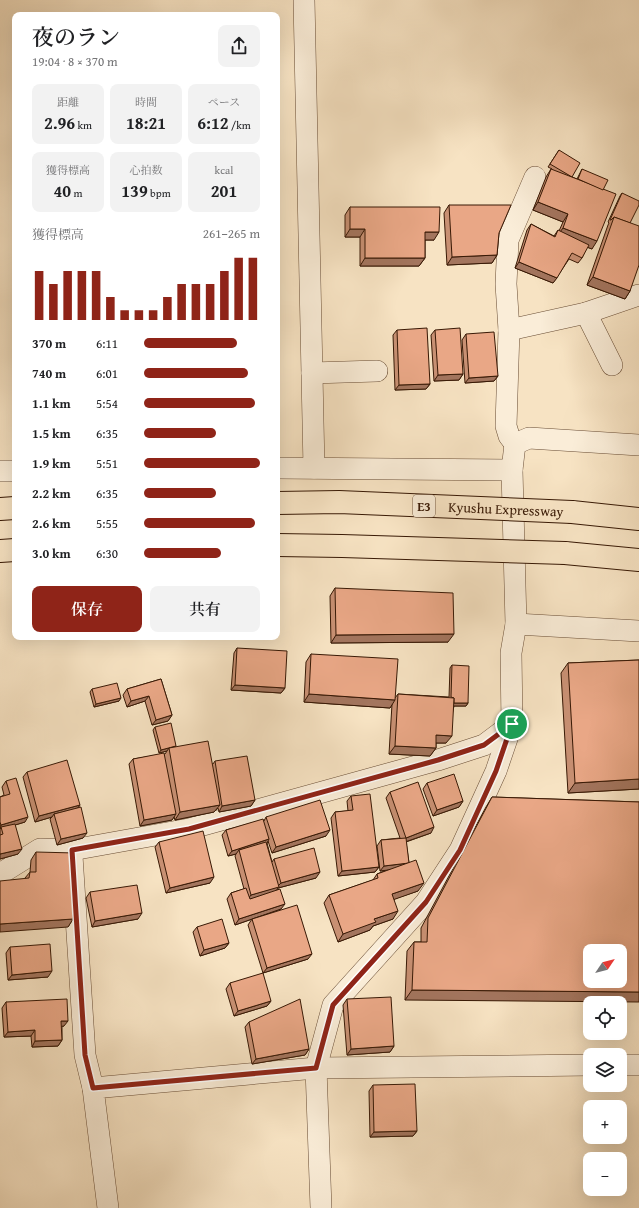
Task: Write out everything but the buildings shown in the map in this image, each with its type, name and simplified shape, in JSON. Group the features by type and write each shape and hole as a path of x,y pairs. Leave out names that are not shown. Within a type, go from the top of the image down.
{"highway":[{"name":"Kyushu Expressway","path":"280,503 339,502 572,512 639,519"},
{"path":"0,509 12,508"},
{"path":"280,545 565,553 639,560"},
{"path":"0,550 12,550"}],"street":[{"path":"304,0 314,468"},
{"path":"322,1208 316,1068 333,1005 431,896 460,850 496,771 512,724 511,653 516,624 512,470 515,444 509,436 506,426 509,330 506,284 508,240 535,177"},
{"path":"509,330 586,313 639,295"},
{"path":"586,313 612,365"},
{"path":"312,373 377,371"},
{"path":"515,444 529,438 639,445"},
{"path":"280,468 512,470"},
{"path":"0,471 12,471"},
{"path":"516,624 639,631"},
{"path":"0,874 40,850 72,850 189,829 401,770 484,745 512,724"},
{"path":"72,850 85,1055 93,1088 108,1208"},
{"path":"627,1065 639,1064"},
{"path":"93,1088 316,1068 583,1065"}],"route":[{"path":"512,724 496,771 460,850 426,902 333,1005 316,1068 93,1088 85,1055 72,850 189,829 372,779 484,745 512,724"}]}
